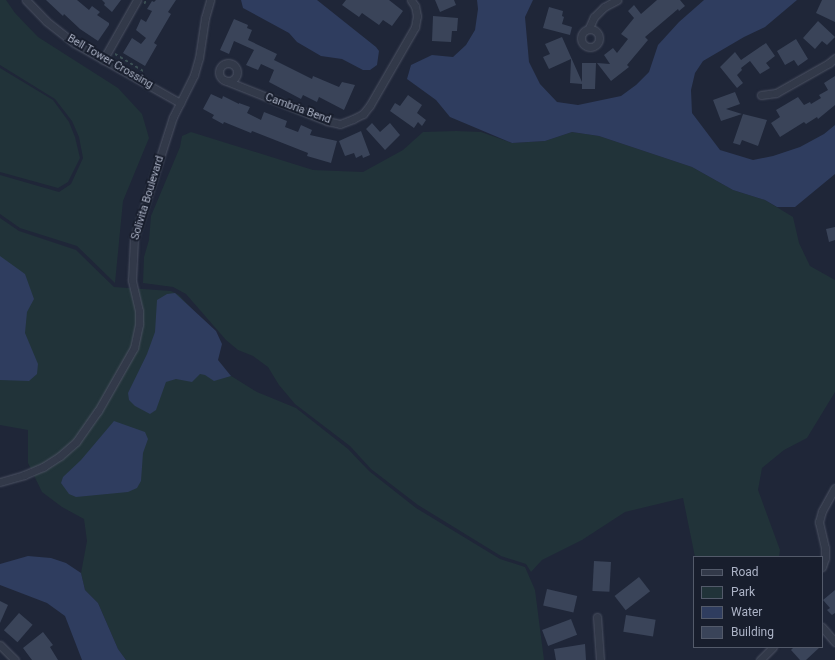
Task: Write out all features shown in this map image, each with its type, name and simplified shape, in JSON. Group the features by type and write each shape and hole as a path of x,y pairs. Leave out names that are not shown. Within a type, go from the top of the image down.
{"street":[{"name":"Bell Tower Crossing","path":"26,0 59,33 103,60 180,103"},
{"path":"103,60 137,0"},
{"name":"Solivita Boulevard","path":"0,482 38,470 60,456 76,442 98,411 134,348 139,324 139,311 132,280 132,252 134,239 171,124 194,75 199,58 204,18 210,0"},
{"name":"Cambria Bend","path":"224,80 327,121 340,124 354,119 363,114 370,105 415,27 417,16 415,6 410,0"},
{"path":"589,28 594,17 604,7 617,0"},
{"path":"761,95 776,93 829,63 835,58"},
{"path":"823,564 825,558 819,522 822,511 835,488"},
{"path":"597,617 600,660"},
{"path":"823,628 835,642"},
{"path":"0,645 15,660"},
{"path":"760,660 772,648"}],"path":[{"path":"108,52 145,72"}],"green space":[{"path":"0,0 6,0 15,13 38,37 118,88 142,114 149,138 123,201 115,283 77,246 20,228 0,214 0,175 59,192 71,184 83,158 79,137 72,121 55,99 0,65"},
{"path":"0,68 53,100 69,122 75,137 80,158 68,182 58,188 0,172"},
{"path":"191,132 313,170 363,172 403,150 423,132 481,132 512,143 545,141 572,132 599,136 692,167 733,190 765,200 793,217 799,243 810,266 835,280 835,392 807,438 784,450 762,468 758,490 780,550 779,556 695,556 683,498 625,512 582,540 542,560 531,572 526,564 501,556 418,505 371,469 350,446 295,404 279,385 268,367 253,356 238,350 226,340 186,294 173,287 143,283 144,257 149,240 151,216 180,147 182,136"},
{"path":"0,218 19,231 76,250 114,287 171,291 179,295 210,329 212,364 257,392 296,408 348,449 369,471 416,508 500,559 525,567 535,590 544,660 126,660 118,649 98,603 85,590 81,573 87,541 84,519 62,507 42,492 28,463 28,430 0,425"}],"water":[{"path":"241,0 317,0 376,47 379,51 377,65 370,70 363,70 342,59 321,56 297,42 289,33 243,8"},
{"path":"477,0 533,0 525,17 529,62 540,84 557,102 578,105 621,96 636,85 649,72 658,45 679,22 704,0 797,0 765,27 744,37 703,61 695,73 691,90 692,113 720,150 753,160 773,156 800,147 824,134 835,125 835,174 795,207 777,207 765,200 733,190 692,167 599,136 572,132 545,141 512,143 450,117 436,100 407,79 411,65 432,55 453,57 466,45 475,30 478,9"},
{"path":"0,256 25,274 34,299 27,312 25,333 38,364 37,374 29,381 0,380"},
{"path":"175,293 216,331 222,344 218,360 231,376 214,381 205,375 200,374 192,382 176,379 166,382 156,410 150,414 135,406 129,400 128,393 147,354 155,332 157,300 167,294"},
{"path":"114,421 145,432 148,439 143,453 141,481 137,488 128,492 76,497 69,494 61,483 63,477 81,460"},
{"path":"28,556 51,558 66,563 81,573 85,590 98,603 118,649 126,660 82,660 65,616 47,603 0,585 0,564"}],"building":[{"path":"46,0 77,0 89,10 92,6 100,12 97,15 109,23 109,25 98,41 80,29 64,14 63,16"},
{"path":"102,0 121,0 112,12 104,5 105,3"},
{"path":"156,0 176,0 168,12 171,14 154,43 157,45 145,66 123,53 132,38 141,44 146,38 136,30 141,19 146,22 152,11 147,9 152,1 154,2"},
{"path":"346,0 389,0 403,11 392,26 383,20 379,25 362,13 359,17 342,5"},
{"path":"435,0 454,0 456,5 440,12"},
{"path":"657,0 680,0 685,6 679,11 678,9 645,37 648,40 627,65 629,67 611,81 597,63 610,64 604,55 613,48 617,53 628,39 621,34 634,18 628,11 634,5 641,14"},
{"path":"822,0 835,0 835,22 816,13"},
{"path":"549,7 563,11 562,16 564,17 562,24 572,27 570,35 543,28"},
{"path":"433,16 458,18 457,31 452,31 451,42 432,41"},
{"path":"234,19 248,25 247,28 252,30 248,40 277,54 274,60 312,79 313,76 339,87 342,82 355,85 344,110 319,97 317,102 303,95 301,99 269,82 274,70 261,64 258,70 246,65 254,50 234,41 229,54 220,50"},
{"path":"818,21 835,37 827,45 822,41 815,49 803,38"},
{"path":"562,37 582,82 582,63 596,63 595,89 582,89 582,84 570,83 571,59 549,69 543,57 550,54 545,44"},
{"path":"796,39 808,59 798,66 794,60 785,65 777,51"},
{"path":"766,43 775,56 766,63 770,68 760,74 750,61 741,68 742,70 737,75 743,83 737,88 720,67 735,52 741,60"},
{"path":"835,76 835,105 818,119 817,117 806,124 804,122 780,137 771,123 780,117 776,110 798,97 804,105 810,102 811,104 821,98 819,95 828,90 824,83"},
{"path":"735,92 740,104 726,109 742,114 721,121 713,100"},
{"path":"211,94 222,99 223,96 239,104 250,107 247,113 261,120 264,112 287,121 285,127 298,132 301,125 312,130 310,135 337,141 331,163 307,156 308,153 252,131 251,133 224,122 223,124 212,118 214,115 203,109"},
{"path":"408,95 422,105 417,113 426,120 422,126 418,122 414,128 390,111 395,103 400,106"},
{"path":"743,114 767,120 758,146 742,140 740,145 733,143"},
{"path":"372,123 380,132 390,123 400,135 385,150 366,129"},
{"path":"361,131 370,155 363,158 362,155 356,158 354,153 345,156 339,141"},
{"path":"835,227 835,240 829,242 826,229"},
{"path":"594,561 611,562 609,592 592,591"},
{"path":"639,577 650,591 626,610 615,596"},
{"path":"547,589 577,596 573,613 543,606"},
{"path":"835,590 835,613 832,615 827,610 830,608 823,600"},
{"path":"0,601 8,605 0,623"},
{"path":"19,613 33,625 17,642 4,630"},
{"path":"626,615 656,620 653,636 623,632"},
{"path":"571,619 577,635 548,646 542,630"},
{"path":"43,632 53,645 50,647 58,660 32,660 23,648"},
{"path":"585,644 586,660 556,660 554,649"},
{"path":"793,648 819,648 806,660 800,660 791,650"}]}
